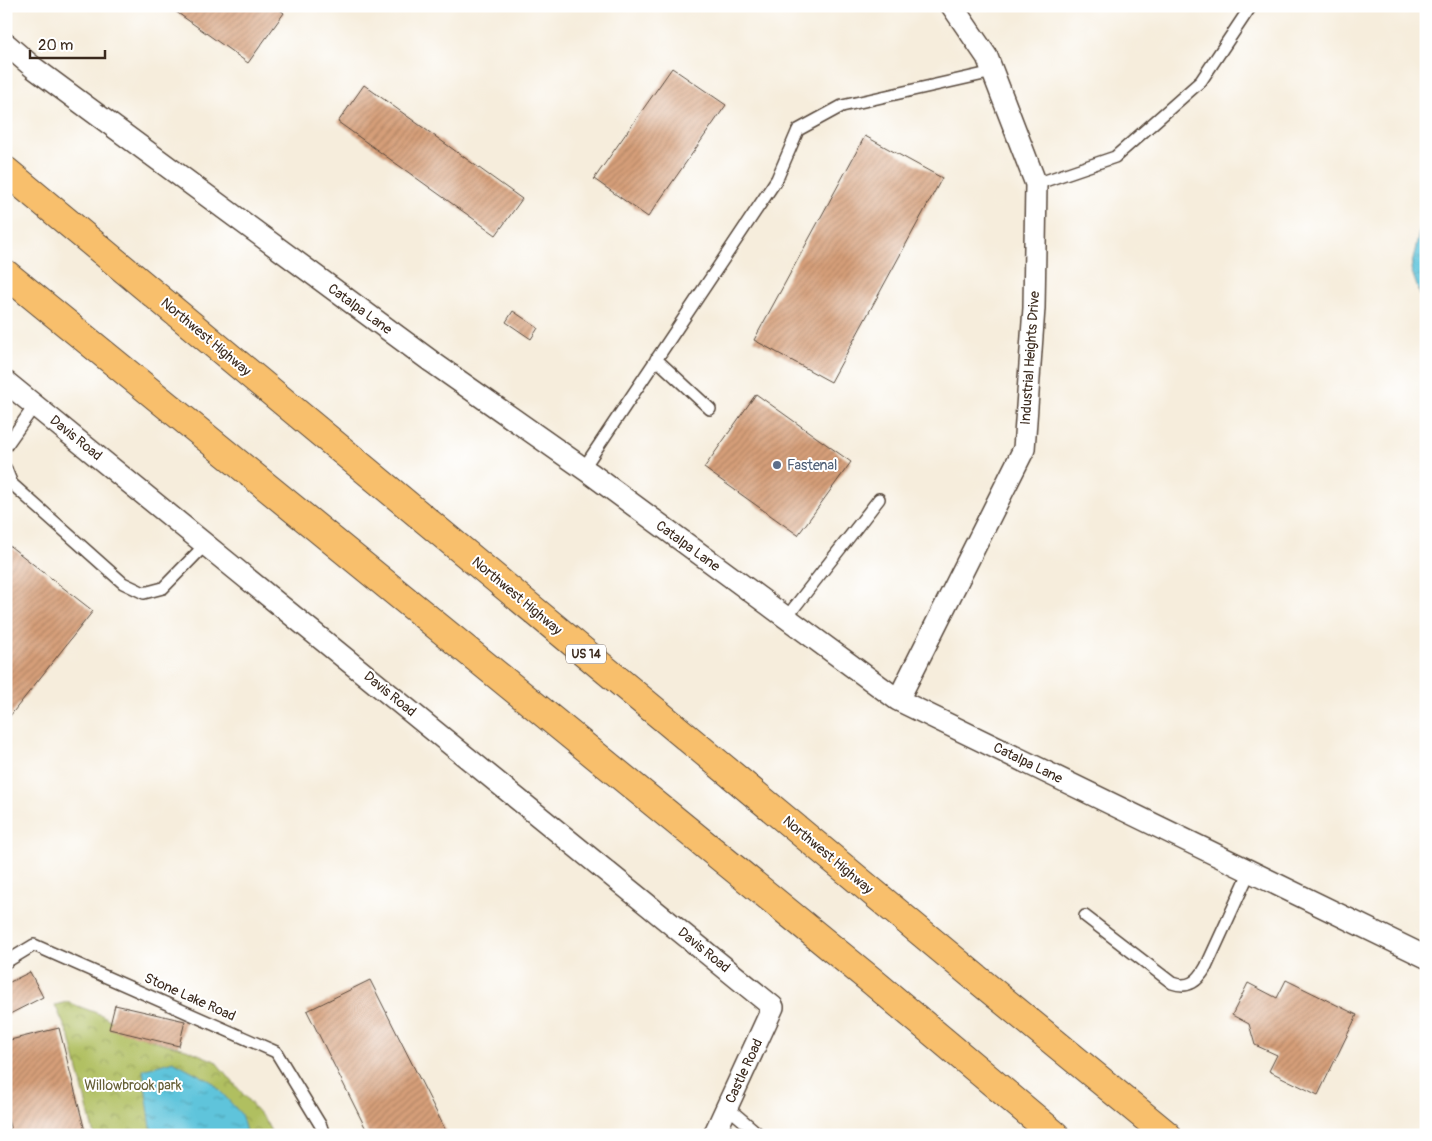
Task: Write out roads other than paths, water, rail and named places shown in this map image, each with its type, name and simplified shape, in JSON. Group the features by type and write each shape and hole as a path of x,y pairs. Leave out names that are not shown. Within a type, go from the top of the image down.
{"main road":[{"name":"Northwest Highway","path":"6,171 1167,1135"},
{"path":"6,274 872,981 1055,1135"}],"street":[{"name":"Industrial Heights Drive","path":"898,700 1024,449 1034,308 1036,184 987,58 952,6"},
{"name":"Catalpa Lane","path":"6,44 34,68 432,362 583,469 898,700 1426,957"},
{"name":"Davis Road","path":"6,382 773,1007"},
{"name":"Castle Road","path":"714,1135 773,1007"}],"lane":[{"path":"1036,184 1115,157 1201,82 1251,6"},
{"path":"583,469 777,179 798,130 842,106 993,72"},
{"path":"656,359 710,409"},
{"path":"6,446 35,405"},
{"path":"6,469 12,484 123,583 144,593 164,588 206,544"},
{"path":"786,618 880,499"},
{"path":"1085,916 1172,983 1181,986 1190,984 1200,977 1206,967 1250,871"},
{"name":"Stone Lake Road","path":"6,962 34,944 276,1052 321,1126 324,1135"},
{"path":"727,1107 760,1135"}],"water":[{"path":"1426,201 1426,312 1411,269"},
{"path":"173,1061 212,1082 241,1114 247,1135 152,1135 143,1070"}],"place":[{"name":"Fastenal","path":"777,465"}],"park label":[{"name":"Willowbrook park","path":"133,1085"}]}
